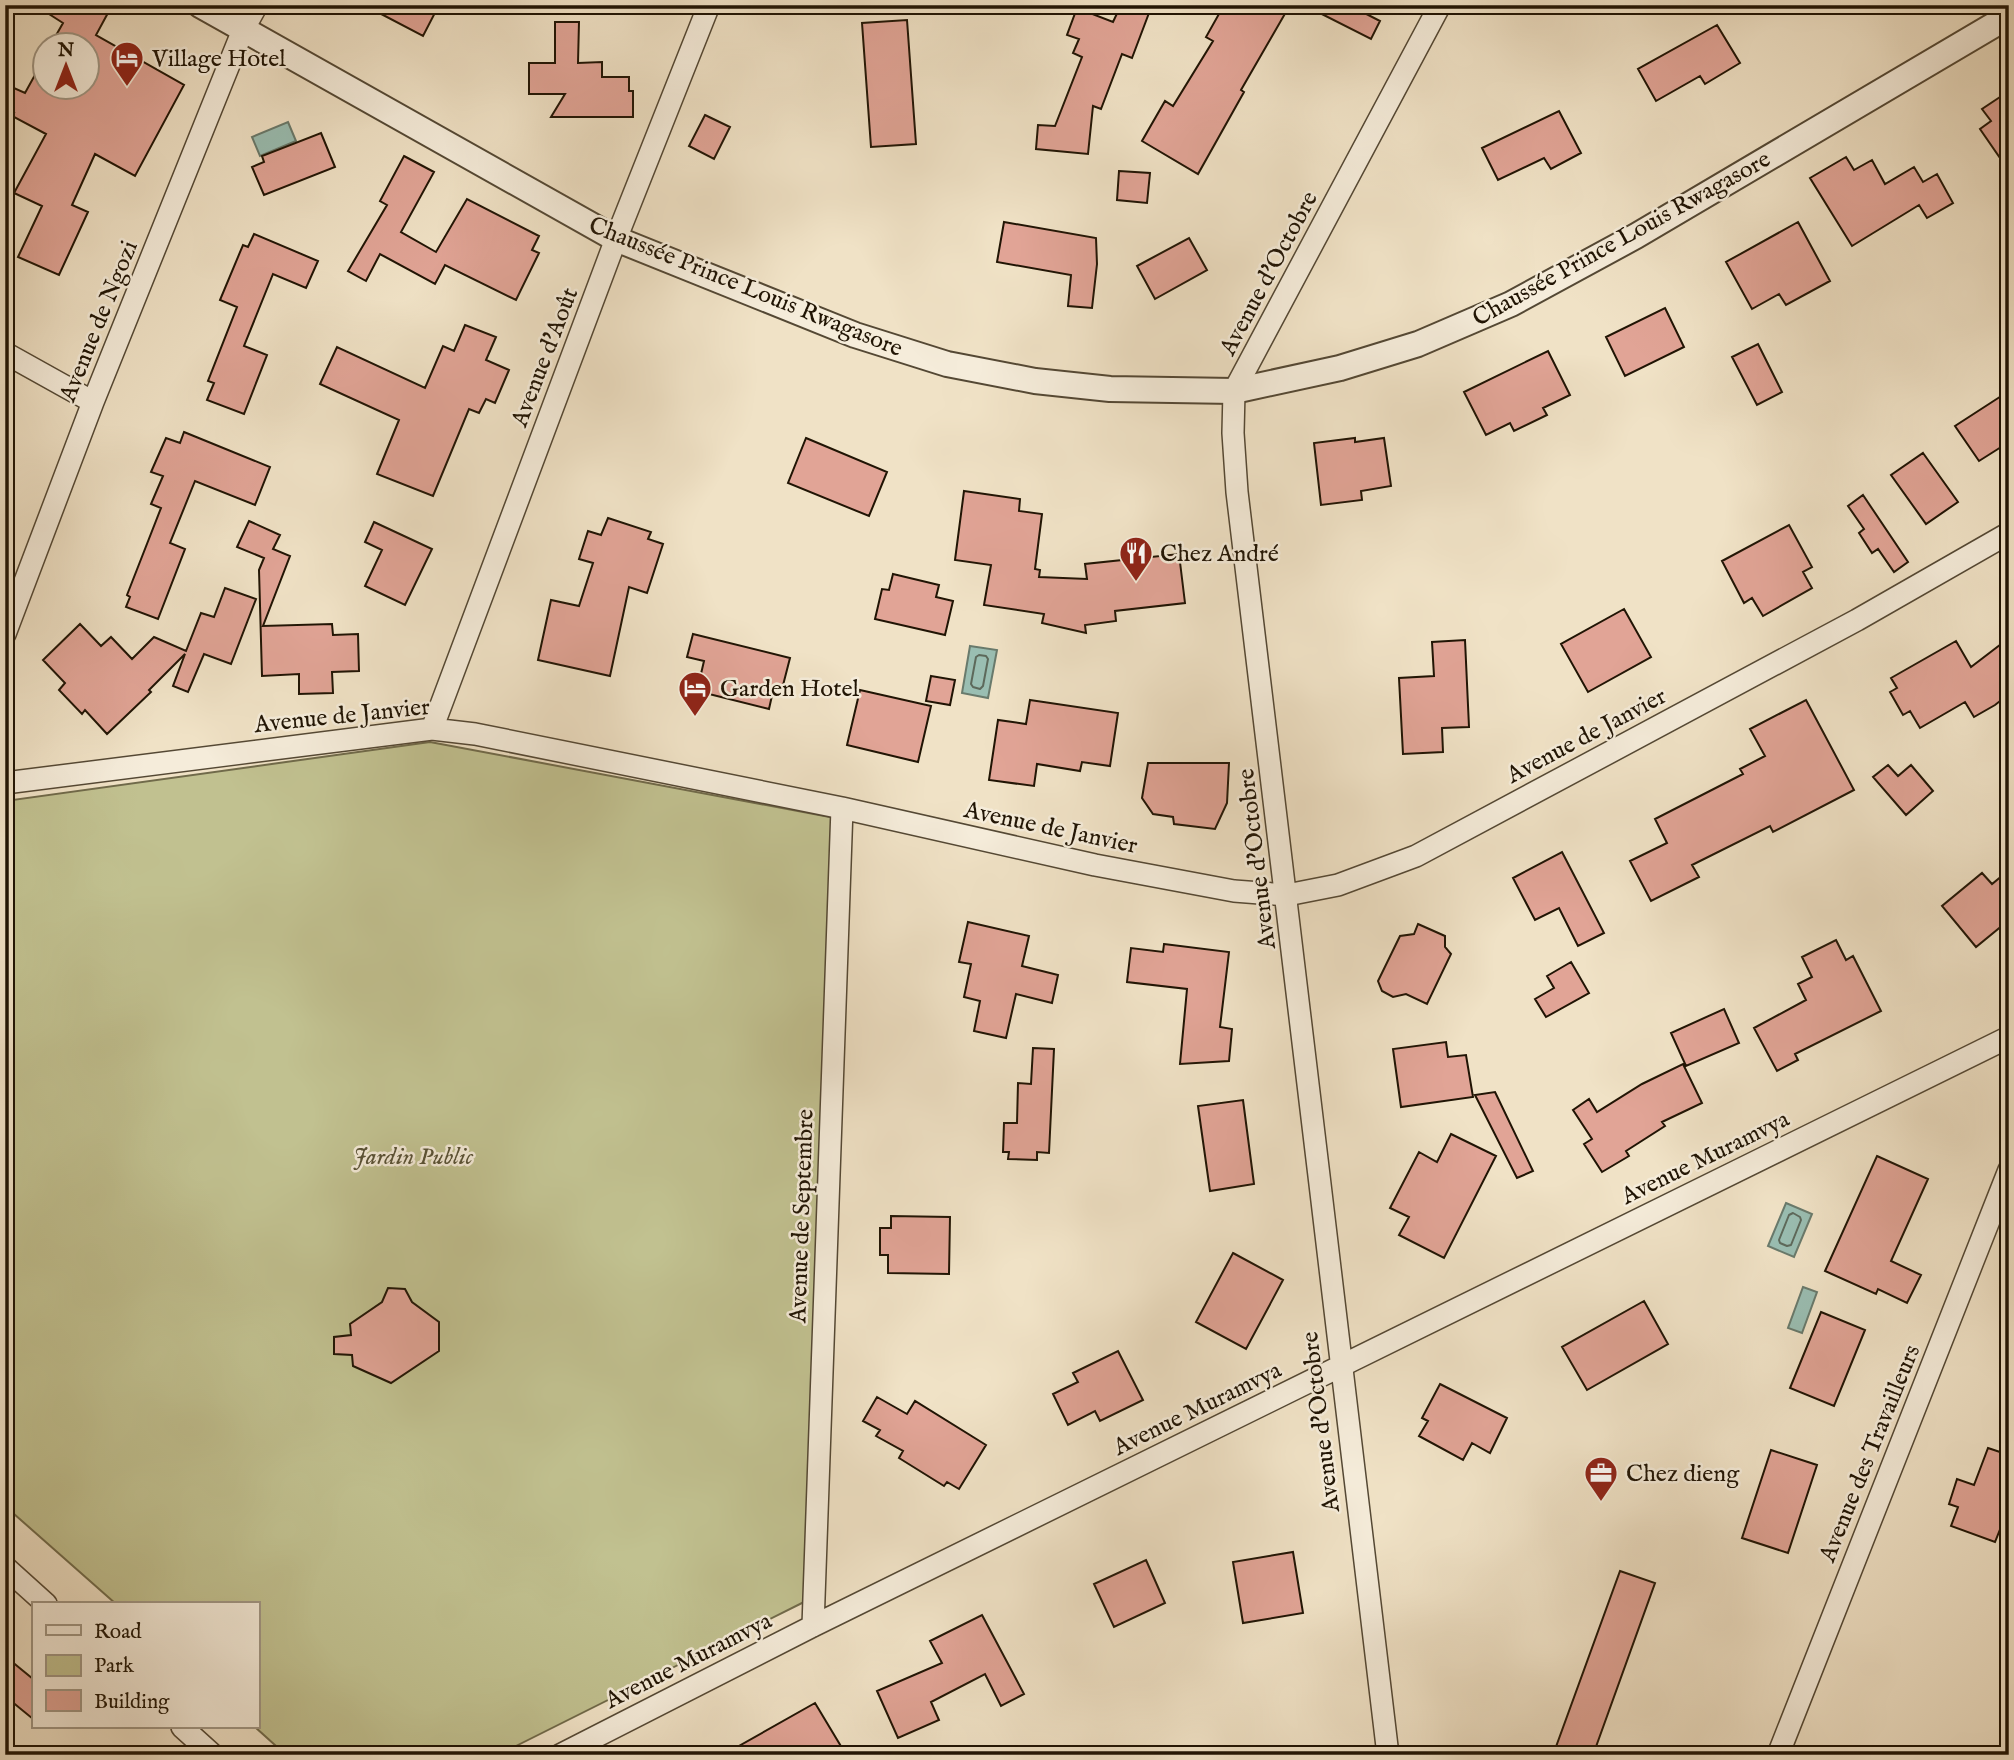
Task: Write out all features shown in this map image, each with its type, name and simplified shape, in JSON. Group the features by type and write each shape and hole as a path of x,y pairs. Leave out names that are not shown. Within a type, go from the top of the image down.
{"street":[{"name":"Chaussée Prince Louis Rwagasore","path":"200,5 616,239 855,335 947,364 1035,381 1110,389 1234,391 1340,368 1418,344 1511,304 1636,236 2009,16"},
{"name":"Avenue de Ngozi","path":"5,634 93,402 243,30 257,5"},
{"name":"Avenue d'Août","path":"432,729 616,239 709,5"},
{"name":"Avenue d'Octobre","path":"1388,1755 1237,492 1233,433 1234,391 1440,5"},
{"path":"5,353 93,402"},
{"name":"Avenue de Janvier","path":"5,783 432,729 475,734 842,808 1095,865 1234,891 1287,895 1338,885 1416,856 1857,620 2009,533"},
{"name":"Avenue de Septembre","path":"813,1626 842,808"},
{"name":"Avenue Muramvya","path":"560,1755 813,1626 2009,1037"},
{"name":"Avenue des Travailleurs","path":"1778,1755 2009,1170"},
{"path":"5,1567 44,1602"},
{"path":"183,1728 213,1755"}],"green space":[{"name":"Jardin Public","path":"430,742 835,818 804,1602 498,1755 286,1755 256,1728 259,1728 259,1602 114,1602 5,1506 5,801"}],"water":[{"path":"288,122 296,141 260,156 252,137"},
{"path":"970,646 997,650 988,698 962,693"},
{"path":"1786,1203 1812,1214 1794,1257 1768,1246"},
{"path":"1803,1287 1817,1292 1802,1333 1788,1328"}],"building":[{"path":"35,5 99,5 109,11 98,32 58,32 63,23"},
{"path":"364,5 439,5 423,36"},
{"path":"1121,5 1152,5 1132,58 1122,54 1101,109 1093,106 1088,154 1036,149 1038,125 1055,126 1082,57 1073,53 1079,39 1067,35 1077,8 1113,22"},
{"path":"1224,5 1290,5 1241,90 1244,92 1198,174 1142,141 1165,101 1173,106 1213,41 1206,37"},
{"path":"1304,5 1349,5 1380,21 1371,39"},
{"path":"907,20 916,144 871,147 862,23"},
{"path":"555,22 579,22 578,63 602,62 602,77 629,77 629,91 633,91 633,117 551,117 565,94 529,94 529,63 555,63"},
{"path":"1717,25 1740,63 1705,84 1700,76 1656,101 1638,69"},
{"path":"102,38 184,85 135,176 95,154 72,205 88,212 59,275 18,257 42,206 14,193 46,134 12,116 14,113 5,109 5,84 25,93 32,80 32,102 102,102"},
{"path":"2009,91 2009,171 1980,129 1991,121 1982,109"},
{"path":"1559,111 1581,153 1551,169 1544,158 1498,180 1482,148"},
{"path":"705,115 730,127 714,159 689,146"},
{"path":"321,133 335,167 264,195 252,167 264,162 262,156"},
{"path":"404,156 434,172 401,232 436,252 467,199 539,236 532,250 539,253 516,300 445,265 435,284 380,254 366,281 348,271 387,205 380,201"},
{"path":"1846,157 1854,170 1872,160 1885,184 1914,167 1923,182 1937,174 1953,203 1927,218 1919,205 1852,246 1810,178"},
{"path":"1119,171 1150,173 1147,203 1117,200"},
{"path":"1004,222 1096,238 1097,264 1092,308 1068,306 1071,275 997,262"},
{"path":"1798,222 1830,281 1786,305 1779,294 1752,309 1726,262"},
{"path":"254,234 318,261 306,288 273,274 244,346 267,355 244,414 207,400 214,383 208,381 237,307 220,300 243,245 248,247"},
{"path":"1189,238 1207,270 1155,299 1137,266"},
{"path":"1665,308 1684,347 1625,376 1606,337"},
{"path":"465,325 496,337 486,360 509,370 495,403 486,399 479,413 469,409 433,496 377,474 399,420 320,384 337,347 425,388 443,346 454,351"},
{"path":"1758,344 1782,392 1757,405 1732,357"},
{"path":"1548,351 1570,395 1543,408 1547,415 1514,431 1510,423 1486,435 1464,392"},
{"path":"2009,391 2009,442 1979,461 1955,426"},
{"path":"184,432 270,467 255,505 195,481 170,543 185,549 158,619 126,607 130,597 127,595 161,508 151,504 163,476 151,472 166,438 180,443"},
{"path":"806,438 887,472 869,516 788,483"},
{"path":"1355,438 1355,442 1384,438 1391,486 1361,491 1362,500 1321,505 1314,443"},
{"path":"1923,453 1958,502 1926,524 1891,475"},
{"path":"964,491 1020,499 1019,511 1042,514 1035,569 1040,570 1039,577 1087,579 1085,564 1179,554 1185,603 1115,611 1116,621 1085,625 1086,633 1042,623 1044,614 984,605 991,565 955,560"},
{"path":"1863,495 1908,562 1894,572 1878,549 1872,553 1859,533 1864,529 1848,506"},
{"path":"608,518 651,532 648,539 663,544 647,593 629,587 610,676 538,660 551,600 579,606 593,563 579,559 588,531 601,535"},
{"path":"249,521 280,535 273,549 290,556 263,626 332,624 333,635 358,634 359,671 332,672 333,693 299,694 299,674 262,676 259,570 264,558 237,547"},
{"path":"374,522 432,549 405,605 365,586 382,550 365,542"},
{"path":"1789,525 1812,567 1803,572 1812,588 1763,616 1752,598 1744,603 1722,561"},
{"path":"893,574 939,585 936,597 953,601 945,635 875,619 882,589 889,590"},
{"path":"225,588 256,599 231,664 204,654 188,692 173,686 185,654 149,690 151,692 107,734 85,710 82,714 59,690 65,683 43,660 80,624 101,646 111,637 132,659 154,637 186,651 201,613 214,617"},
{"path":"1624,609 1651,657 1588,692 1561,644"},
{"path":"693,634 790,658 781,693 773,691 769,709 697,691 704,661 687,657"},
{"path":"2009,638 2009,694 1995,705 1974,717 1965,702 1920,728 1910,711 1903,715 1890,692 1897,688 1891,678 1956,641 1971,667"},
{"path":"1465,640 1469,727 1442,728 1443,752 1403,754 1399,678 1434,676 1432,642"},
{"path":"931,676 955,680 950,705 926,701"},
{"path":"860,690 931,706 918,762 847,745"},
{"path":"1030,700 1118,713 1110,766 1082,762 1080,771 1037,764 1034,786 989,780 998,720 1026,724"},
{"path":"1806,700 1854,790 1773,832 1770,826 1692,865 1699,877 1651,901 1630,861 1667,843 1655,819 1743,774 1740,769 1765,756 1750,729"},
{"path":"1148,763 1229,763 1227,803 1215,829 1174,824 1173,817 1153,814 1142,798"},
{"path":"1888,765 1898,776 1911,765 1933,791 1906,815 1873,777"},
{"path":"1562,852 1604,933 1578,946 1559,908 1535,920 1513,878"},
{"path":"2009,870 2009,920 1976,947 1942,906 1982,873 1992,884"},
{"path":"968,922 1029,936 1022,966 1058,975 1052,1003 1016,994 1006,1038 974,1031 980,1001 964,997 971,964 959,962"},
{"path":"1418,924 1445,936 1445,947 1451,954 1427,1004 1406,994 1393,997 1382,991 1378,981 1400,936 1414,934"},
{"path":"1836,940 1846,960 1853,956 1881,1011 1795,1054 1798,1060 1777,1071 1754,1028 1806,1000 1798,984 1812,977 1802,957"},
{"path":"1164,944 1229,952 1220,1027 1232,1029 1229,1061 1180,1064 1187,989 1127,982 1131,948 1163,952"},
{"path":"1571,962 1589,993 1546,1017 1535,999 1554,988 1547,976"},
{"path":"1724,1009 1739,1043 1686,1066 1671,1033"},
{"path":"1446,1042 1448,1057 1466,1055 1473,1097 1401,1107 1393,1049"},
{"path":"1033,1048 1054,1049 1049,1153 1037,1152 1037,1160 1008,1159 1009,1152 1003,1152 1004,1123 1017,1123 1018,1083 1031,1084"},
{"path":"1683,1064 1702,1103 1662,1122 1665,1126 1626,1151 1629,1156 1602,1172 1584,1144 1592,1139 1573,1110 1589,1099 1597,1112 1642,1084"},
{"path":"1495,1092 1533,1171 1517,1178 1475,1095"},
{"path":"1243,1100 1254,1184 1210,1191 1198,1106"},
{"path":"1451,1134 1496,1156 1444,1258 1399,1235 1409,1217 1390,1208 1419,1152 1437,1162"},
{"path":"1877,1156 1928,1179 1891,1261 1921,1275 1907,1303 1878,1289 1876,1294 1825,1271"},
{"path":"891,1216 950,1217 949,1274 888,1273 888,1255 880,1255 880,1228 891,1228"},
{"path":"1233,1253 1283,1280 1246,1349 1196,1322"},
{"path":"388,1288 405,1289 412,1302 439,1322 439,1351 391,1383 353,1366 352,1355 334,1354 334,1337 351,1335 350,1324 382,1302"},
{"path":"1644,1301 1668,1344 1587,1390 1562,1347"},
{"path":"1821,1312 1865,1330 1834,1406 1790,1388"},
{"path":"1118,1351 1143,1400 1100,1421 1095,1411 1068,1425 1053,1394 1078,1382 1073,1373"},
{"path":"1440,1384 1507,1418 1490,1453 1472,1443 1463,1460 1419,1436 1428,1421 1422,1418"},
{"path":"877,1397 907,1414 915,1401 986,1445 959,1489 947,1482 944,1486 899,1458 903,1451 876,1436 880,1430 863,1421"},
{"path":"1988,1448 2009,1455 2009,1507 1995,1542 1951,1526 1958,1507 1949,1504 1957,1479 1974,1485"},
{"path":"1771,1450 1817,1465 1788,1553 1742,1538"},
{"path":"1293,1552 1303,1613 1243,1623 1233,1562"},
{"path":"1146,1560 1165,1603 1114,1627 1094,1584"},
{"path":"1620,1571 1655,1583 1593,1755 1553,1755"},
{"path":"982,1615 1024,1694 1001,1706 985,1674 931,1702 939,1720 898,1738 877,1691 942,1663 930,1641"},
{"path":"5,1656 32,1678 32,1718 5,1696"},
{"path":"815,1703 842,1748 831,1755 723,1755"}],"place":[{"name":"Village Hotel","path":"127,88"},
{"name":"Chez André","path":"1136,583"},
{"name":"Garden Hotel","path":"695,718"},
{"name":"Chez dieng","path":"1601,1503"}]}
